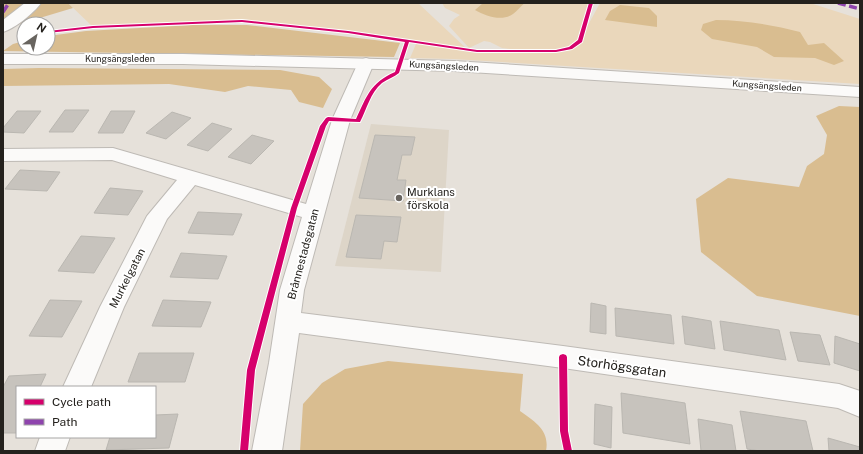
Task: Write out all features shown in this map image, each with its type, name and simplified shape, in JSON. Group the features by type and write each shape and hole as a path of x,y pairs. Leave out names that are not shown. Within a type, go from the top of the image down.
{"street":[{"path":"3,27 34,3"},
{"name":"Kungsängsleden","path":"3,59 183,59 470,67 860,92"},
{"name":"Brånnestadsgatan","path":"266,451 292,290 341,120 366,63"},
{"path":"3,155 113,154 313,214"},
{"name":"Murkelgatan","path":"76,386 112,307 158,216 190,177"},
{"name":"Storhögsgatan","path":"288,321 563,357 839,396 860,404"},
{"path":"50,451 55,438"}],"shaded area":[{"path":"3,3 68,3 73,8 46,16 16,16 16,25 3,29"},
{"path":"68,3 418,3 467,49 477,51 519,50 502,48 490,42 484,41 469,48 449,26 454,19 460,15 445,8 442,3 483,3 476,10 519,8 525,3 591,3 581,38 600,3 810,3 860,19 860,84 453,59 410,58 416,44 444,46 348,32 242,21 93,27"},
{"path":"483,3 525,3 513,14 504,18 499,18 489,16 475,10"},
{"path":"620,5 649,8 657,16 657,27 605,20 610,11"},
{"path":"716,20 758,23 800,32 808,45 824,43 844,61 834,65 815,58 774,57 757,47 712,39 701,30 703,24"},
{"path":"193,25 247,25 400,43 394,57 56,52 56,35 86,31"},
{"path":"16,43 16,51 3,51"},
{"path":"3,69 280,70 319,77 332,89 323,108 299,102 291,90 248,86 225,92 169,84 3,86"},
{"path":"839,106 860,107 860,316 757,296 701,252 696,199 728,178 799,187 807,166 824,154 827,135 816,116"},
{"name":"Murklans förskola","path":"371,124 449,130 441,272 335,266"},
{"path":"388,361 523,374 520,411 540,427 546,437 546,451 300,451 303,404 322,383 345,369"}],"building":[{"path":"65,110 89,110 73,132 49,132"},
{"path":"17,111 41,111 24,133 3,132 3,128"},
{"path":"111,111 135,111 123,133 98,133"},
{"path":"172,112 191,118 166,139 146,133"},
{"path":"212,123 232,129 208,151 187,145"},
{"path":"252,135 274,141 251,164 228,157"},
{"path":"375,135 415,137 411,155 402,155 397,180 406,180 403,201 359,198"},
{"path":"20,170 60,172 47,191 5,189"},
{"path":"110,188 143,191 128,215 94,213"},
{"path":"198,212 242,214 233,235 188,233"},
{"path":"356,215 401,217 397,242 384,241 381,259 346,257"},
{"path":"81,236 115,238 94,273 58,271"},
{"path":"181,253 227,256 218,279 170,277"},
{"path":"50,300 82,301 62,337 29,336"},
{"path":"163,300 211,302 201,327 152,326"},
{"path":"591,303 606,306 606,334 590,332"},
{"path":"615,308 671,315 674,344 616,336"},
{"path":"682,316 711,321 715,349 685,344"},
{"path":"720,321 779,330 786,360 724,350"},
{"path":"790,332 820,335 830,365 798,361"},
{"path":"835,336 860,344 860,371 834,363"},
{"path":"139,353 194,353 185,382 128,382"},
{"path":"46,374 40,386 16,386 16,433 3,433 3,387 9,376"},
{"path":"621,393 685,403 690,444 623,433"},
{"path":"595,404 612,407 611,448 594,444"},
{"path":"740,411 806,421 813,451 760,451 747,449"},
{"path":"178,414 169,448 106,450 110,438 156,438 156,415"},
{"path":"698,419 732,425 736,451 701,451"},
{"path":"828,438 860,447 860,451 829,451"}],"marked path":[{"path":"3,12 9,3"},
{"path":"838,3 860,9"}],"cycle path":[{"path":"56,31 93,27 242,21 348,32 477,51 556,51 570,48 580,41 591,3"},
{"path":"244,451 251,370 294,208 323,126 328,119 358,121 368,98 376,86 381,81 397,73 407,41"},
{"path":"563,357 564,431 568,451"}],"place":[{"name":"Murklans förskola","path":"399,198"}]}
